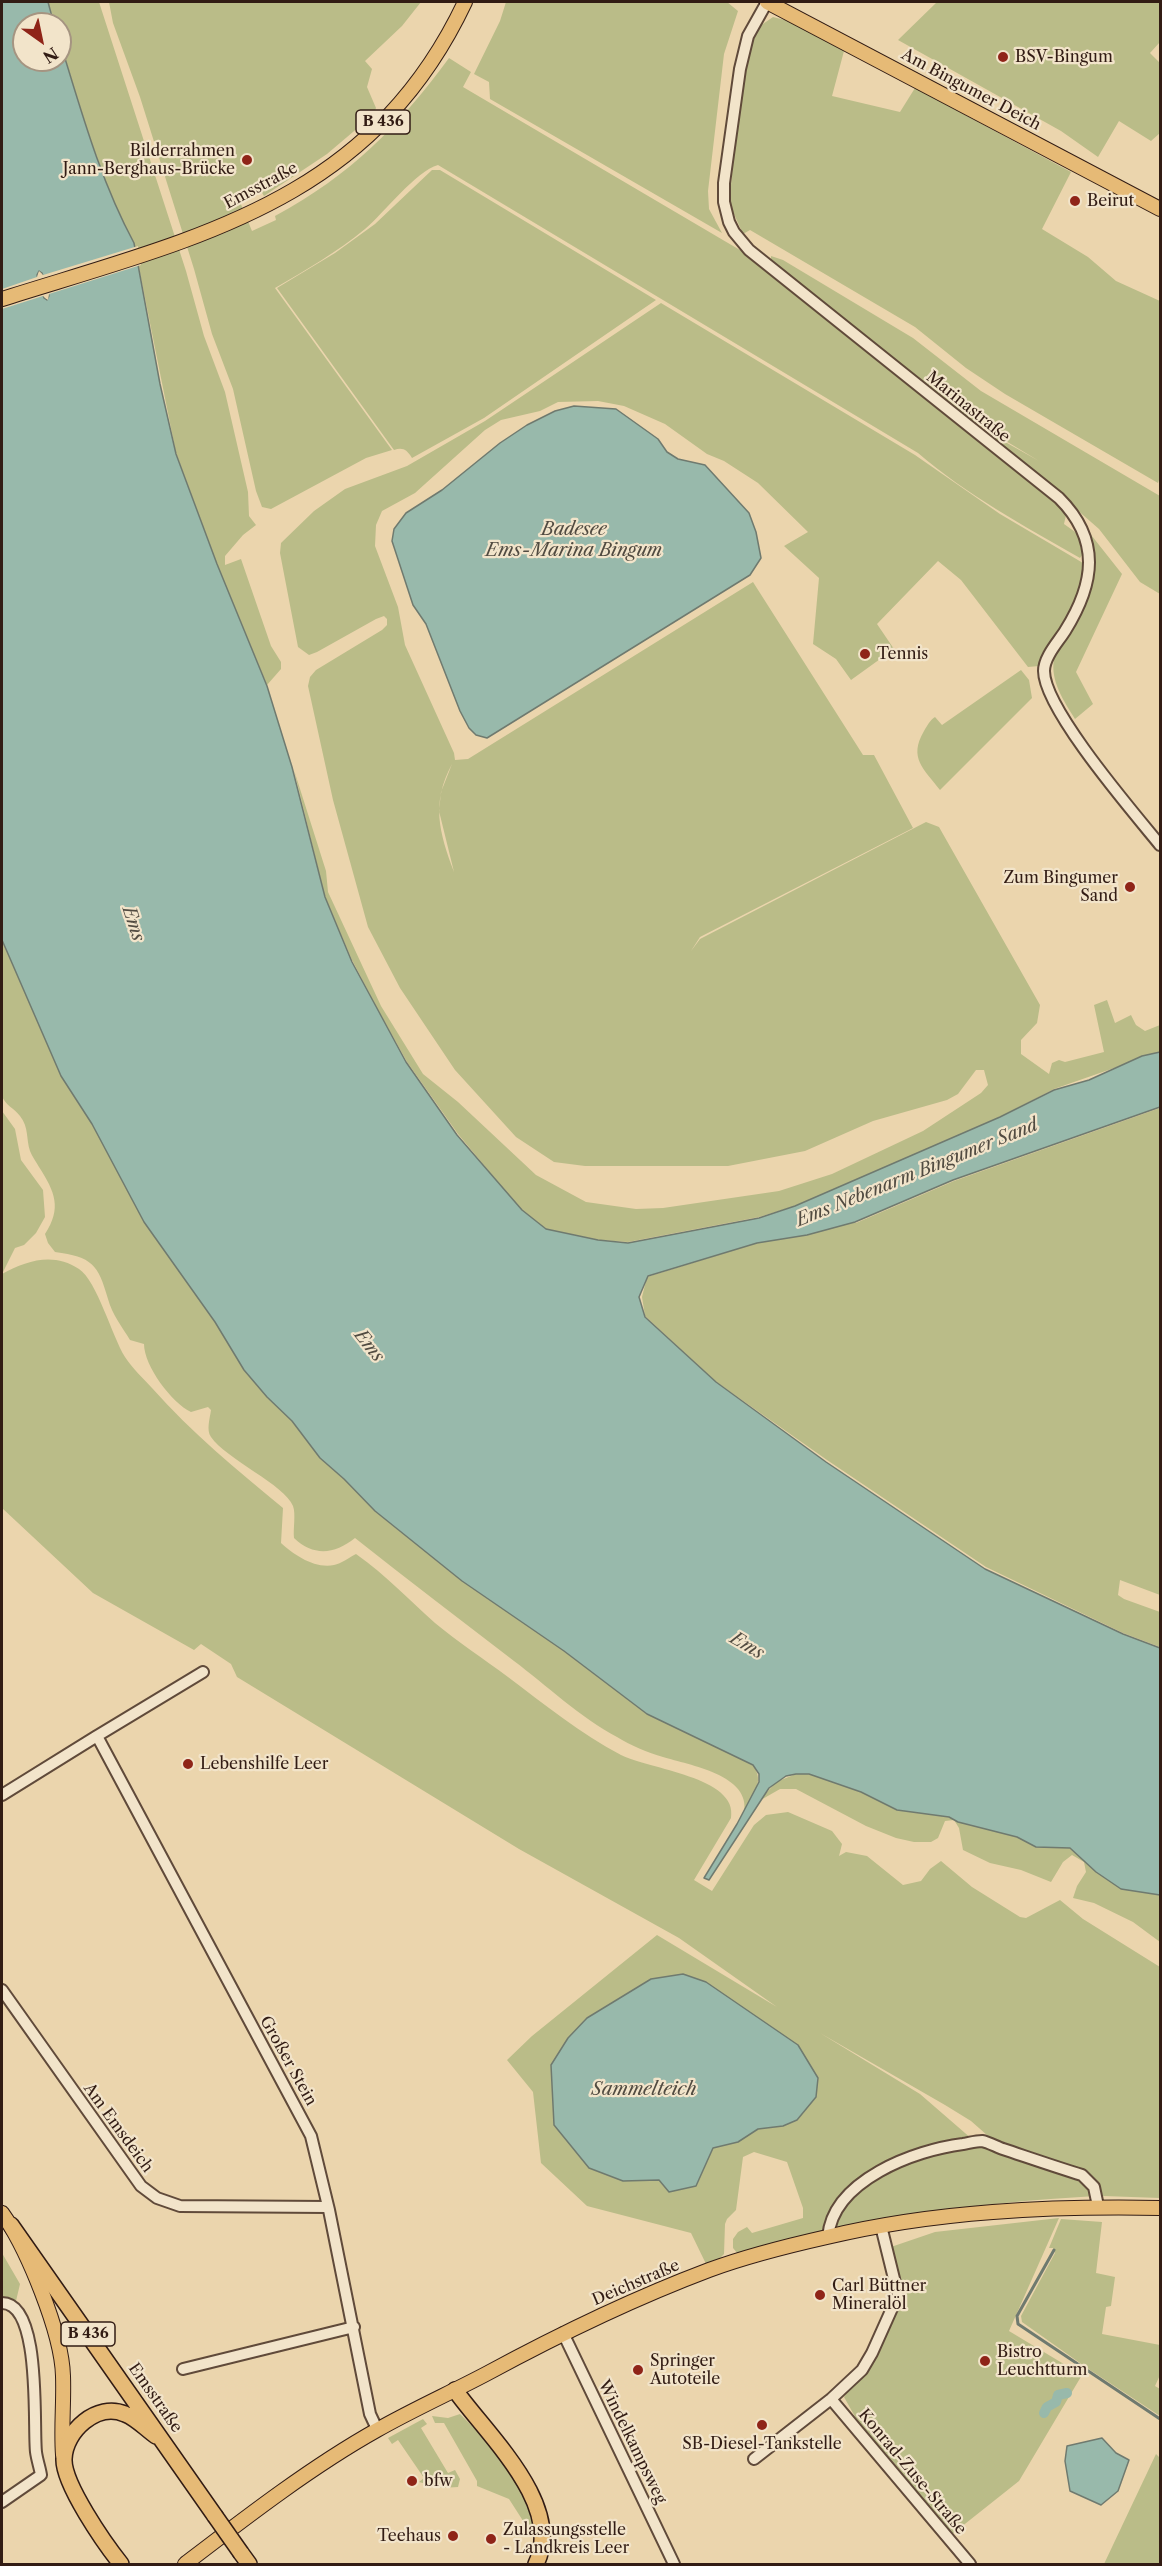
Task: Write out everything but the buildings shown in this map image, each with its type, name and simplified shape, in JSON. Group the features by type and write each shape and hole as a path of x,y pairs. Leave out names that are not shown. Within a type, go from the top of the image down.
{"highway":[{"name":"Emsstraße","path":"6,2219 245,2559"},
{"path":"455,2390 507,2456 536,2506 543,2530 536,2565"},
{"path":"121,2565 72,2487 64,2460 71,2433 86,2420 108,2411 126,2414 165,2443"}],"main road":[{"name":"Emsstraße","path":"2,299 199,235 264,207 331,167 354,149 391,113 438,51 465,2"},
{"name":"Am Bingumer Deich","path":"767,2 1161,209"},
{"name":"Deichstraße","path":"185,2565 338,2454 377,2429 563,2333 667,2286 712,2269 828,2237 881,2226 1010,2209 1098,2206 1161,2208"},
{"path":"6,2219 38,2286 58,2344 63,2374 61,2429 64,2460"}],"street":[{"name":"Marinastraße","path":"767,2 748,36 740,69 724,183 724,202 729,222 749,250 1059,498 1080,522 1088,552 1088,580 1077,609 1045,663 1046,682 1074,736 1161,845"},
{"path":"2,1795 203,1672"},
{"name":"Großer Stein","path":"97,1736 223,1976 302,2115 311,2136 354,2327 370,2414 377,2429"},
{"name":"Am Emsdeich","path":"2,1990 141,2186 157,2198 180,2206 328,2207"},
{"path":"828,2237 829,2226 837,2210 858,2187 880,2171 929,2149 980,2141 1082,2175 1094,2187 1098,2206"},
{"path":"754,2459 831,2399 862,2370 898,2295 881,2226"},
{"path":"2,2303 6,2303 15,2310 21,2320 34,2360 36,2452 41,2475 2,2502"},
{"path":"183,2369 354,2327"},
{"name":"Windelkampsweg","path":"563,2333 674,2565"},
{"name":"Konrad-Zuse-Straße","path":"831,2399 970,2565"}],"green space":[{"path":"48,2 99,2 186,271 204,336 225,392 248,492 249,516 256,525 243,535 225,556 225,565 241,559 271,646 281,662 281,669 267,685 217,564 176,453 134,243 101,169 70,72 72,72 72,12 51,12"},
{"path":"109,2 421,2 402,26 365,61 372,69 367,87 376,108 373,115 327,154 264,196 261,191 240,202 252,231 276,220 275,216 327,184 371,148 392,128 449,58 471,72 463,87 745,253 1060,507 1066,515 1064,524 1078,534 1083,554 1080,558 1017,522 956,483 918,453 438,165 420,175 365,229 321,260 275,288 392,450 366,458 271,509 262,507 256,491 233,389 212,334 140,97 113,23"},
{"path":"506,2 727,2 738,11 724,54 708,191 709,209 722,233 490,99 489,82 474,74 500,21"},
{"name":"BSV-Bingum","path":"937,2 1160,2 1160,42 1150,53 1160,63 1160,133 1151,141 1119,121 1098,157 1061,131 898,40"},
{"path":"773,17 789,21 844,51 832,96 900,112 915,88 1071,172 1042,229 1088,257 1116,281 1160,301 1160,477 1158,483 1005,394 966,368 915,327 750,230 743,234 729,203 749,47 760,26"},
{"path":"432,170 440,170 656,300 484,418 412,458 404,450 394,450 277,288 335,253 375,224"},
{"path":"771,256 783,260 913,338 981,391 1160,496 1160,594 1140,582 1099,529 1059,494 959,416 1039,461 956,411 771,261"},
{"path":"661,303 915,455 1000,514 1083,563 1084,582 1072,611 1039,666 1028,667 961,580 938,561 877,624 894,649 851,680 836,659 813,644 819,578 784,546 808,532 758,483 724,461 707,454 665,424 624,406 598,401 558,402 540,411 501,420 485,430 415,493 382,511 376,525 375,546 398,607 405,645 454,753 455,760 468,759 753,582 863,755 874,755 913,828 700,937 691,951 700,939 926,822 939,827 1040,1005 1037,1023 1021,1040 1021,1054 1049,1074 1052,1063 1059,1060 1065,1062 1104,1052 1094,1005 1107,1000 1115,1023 1131,1015 1136,1025 1145,1031 1160,1025 1160,1052 1054,1089 1000,1117 795,1206 759,1217 628,1242 599,1240 546,1229 522,1211 458,1134 407,1062 352,960 325,897 294,770 326,871 328,892 381,1006 423,1074 458,1102 536,1175 586,1202 636,1209 663,1208 779,1191 832,1174 923,1131 981,1093 988,1085 984,1070 976,1070 958,1094 947,1100 873,1121 805,1151 728,1166 585,1166 554,1162 516,1137 455,1070 400,988 368,927 333,800 308,686 310,677 316,670 382,630 387,625 387,619 384,616 376,619 309,655 298,647 280,553 281,543 314,511 345,489 407,466 485,421","holes":["439,813 454,872 441,831"]},
{"path":"1088,531 1122,574 1076,672 1093,704 1075,719 1056,683 1053,667 1057,651 1085,605 1092,569"},
{"path":"1021,670 1029,680 1032,698 940,790 920,763 918,756 919,740 929,723 935,717 942,725"},
{"path":"2,940 61,1076 92,1124 144,1222 215,1322 244,1370 292,1421 320,1458 375,1511 462,1581 564,1651 647,1714 753,1765 758,1783 744,1813 744,1800 738,1789 729,1781 702,1768 645,1751 604,1729 577,1711 355,1538 340,1547 324,1551 317,1551 302,1544 294,1538 294,1509 288,1498 279,1489 229,1454 211,1437 209,1427 211,1410 208,1407 191,1412 176,1401 160,1383 149,1363 144,1344 130,1340 112,1310 97,1270 85,1260 55,1252 48,1243 45,1234 55,1208 52,1192 30,1151 23,1120 2,1096"},
{"path":"1160,1108 1160,1595 1120,1580 1118,1595 1160,1612 1160,1647 1123,1633 986,1567 715,1381 645,1316 642,1297 647,1277 757,1243 856,1223 954,1181"},
{"path":"2,1111 15,1129 21,1160 43,1190 45,1217 36,1233 24,1245 15,1248 2,1274"},
{"path":"50,1259 60,1261 70,1264 86,1275 120,1348 134,1369 199,1436 283,1508 281,1543 286,1548 305,1560 327,1566 340,1563 356,1554 435,1623 592,1738 621,1755 689,1776 721,1793 730,1804 731,1818 694,1880 712,1891 754,1825 766,1815 788,1812 832,1831 842,1844 839,1856 846,1852 867,1856 903,1885 921,1881 930,1869 941,1861 972,1887 1020,1917 1026,1918 1060,1900 1083,1919 1160,1967 1160,2198 1103,2196 1097,2182 1089,2174 996,2143 971,2121 820,2033 920,2094 980,2146 1087,2178 1096,2196 1005,2203 915,2214 826,2231 738,2254 733,2248 733,2239 738,2232 747,2227 752,2233 803,2218 803,2208 787,2162 754,2152 743,2157 736,2210 725,2224 724,2254 715,2263 707,2266 691,2233 587,2206 541,2163 533,2092 507,2060 532,2036 657,1935 777,2007 679,1938 519,1849 237,1677 231,1664 201,1644 194,1650 93,1593 2,1508 2,1274 31,1262","holes":["651,1979 735,2002 763,2023 818,2078 816,2097 797,2120 783,2126 758,2129 737,2142 713,2148 696,2186 669,2191 659,2180 568,2038 587,2018"]},
{"path":"796,1774 809,1774 861,1792 897,1810 949,1817 958,1822 1017,1837 1035,1846 1070,1848 1121,1889 1160,1895 1160,1942 1133,1922 1094,1903 1073,1898 1086,1872 1084,1862 1072,1855 1063,1862 1051,1882 1021,1870 990,1863 963,1850 959,1828 954,1820 945,1821 938,1838 931,1842 914,1842 896,1838 866,1826 796,1789 780,1789 759,1801 776,1782"},
{"path":"1059,2218 1009,2331 1082,2375 1019,2481 951,2535 862,2429 844,2397 870,2358 899,2297 888,2248 935,2232"},
{"path":"1061,2219 1102,2222 1096,2273 1115,2277 1111,2306 1106,2307 1102,2334 1160,2345 1160,2375 1155,2386 1160,2389 1160,2416 1022,2322 1021,2316 1055,2253 1053,2248 1049,2248"},
{"path":"2,2253 20,2284 16,2301 2,2298"},
{"path":"460,2414 505,2463 522,2490 535,2522 527,2527 509,2499 477,2486 477,2481 444,2423 435,2423 432,2416 448,2418"},
{"path":"423,2419 427,2424 421,2428 448,2473 455,2470 460,2479 458,2487 441,2488 419,2482 424,2478 398,2440 392,2444 388,2438"},
{"path":"1156,2454 1160,2458 1160,2564 1104,2564"}],"water":[{"path":"2,2 48,2 51,12 12,12 12,72 69,72 101,170 134,243 160,384 176,454 217,564 267,686 292,767 325,897 352,962 406,1062 457,1135 522,1210 546,1229 598,1240 628,1243 759,1218 795,1206 1000,1117 1054,1090 1089,1080 1142,1056 1160,1052 1160,1107 953,1180 855,1222 807,1235 757,1243 648,1276 639,1297 645,1317 716,1382 826,1462 985,1569 1123,1634 1160,1648 1160,1895 1121,1889 1096,1872 1070,1848 1036,1847 1017,1837 958,1822 949,1817 897,1810 861,1792 809,1774 786,1776 769,1788 709,1880 704,1878 759,1782 759,1774 753,1765 647,1714 564,1651 462,1581 375,1511 320,1458 292,1421 244,1370 215,1322 144,1222 92,1124 61,1076 2,940","holes":["39,271 42,273 49,296 47,300 44,298 37,275"]},
{"name":"Badesee Ems-Marina Bingum","path":"574,406 616,409 658,439 667,452 678,459 705,465 749,513 756,532 761,558 750,575 487,738 476,735 469,728 460,711 426,624 413,605 392,541 394,529 406,513 442,490 500,443 527,425 555,411"},
{"name":"Sammelteich","path":"683,1974 706,1982 798,2045 818,2078 816,2097 797,2120 783,2126 758,2129 738,2142 713,2148 696,2186 669,2192 659,2180 623,2181 589,2168 554,2125 551,2065 568,2038 587,2018 651,1979"},
{"path":"1102,2438 1116,2453 1129,2460 1118,2491 1101,2505 1070,2491 1065,2461 1067,2446"}],"pier":[{"path":"138,246 141,265 49,294 48,300 43,296 2,309 2,289 37,277 39,271 43,275"}],"waterway":[{"path":"1054,2250 1017,2316 1018,2324 1160,2419"},
{"path":"1044,2413 1047,2407 1056,2402 1058,2395 1067,2393"}],"place":[{"name":"BSV-Bingum","path":"1003,57"},
{"name":"Bilderrahmen Jann-Berghaus-Brücke","path":"247,160"},
{"name":"Beirut","path":"1075,201"},
{"name":"Tennis","path":"865,654"},
{"name":"Zum Bingumer Sand","path":"1130,887"},
{"name":"Lebenshilfe Leer","path":"188,1764"},
{"name":"Carl Büttner Mineralöl","path":"820,2295"},
{"name":"Bistro Leuchtturm","path":"985,2361"},
{"name":"Springer Autoteile","path":"638,2370"},
{"name":"SB-Diesel-Tankstelle","path":"762,2425"},
{"name":"bfw","path":"412,2481"},
{"name":"Teehaus","path":"453,2536"},
{"name":"Zulassungsstelle - Landkreis Leer","path":"491,2539"}],"water label":[{"name":"Ems","path":"133,924"},
{"name":"Ems Nebenarm Bingumer Sand","path":"917,1173"},
{"name":"Ems","path":"369,1346"},
{"name":"Ems","path":"747,1646"}]}
